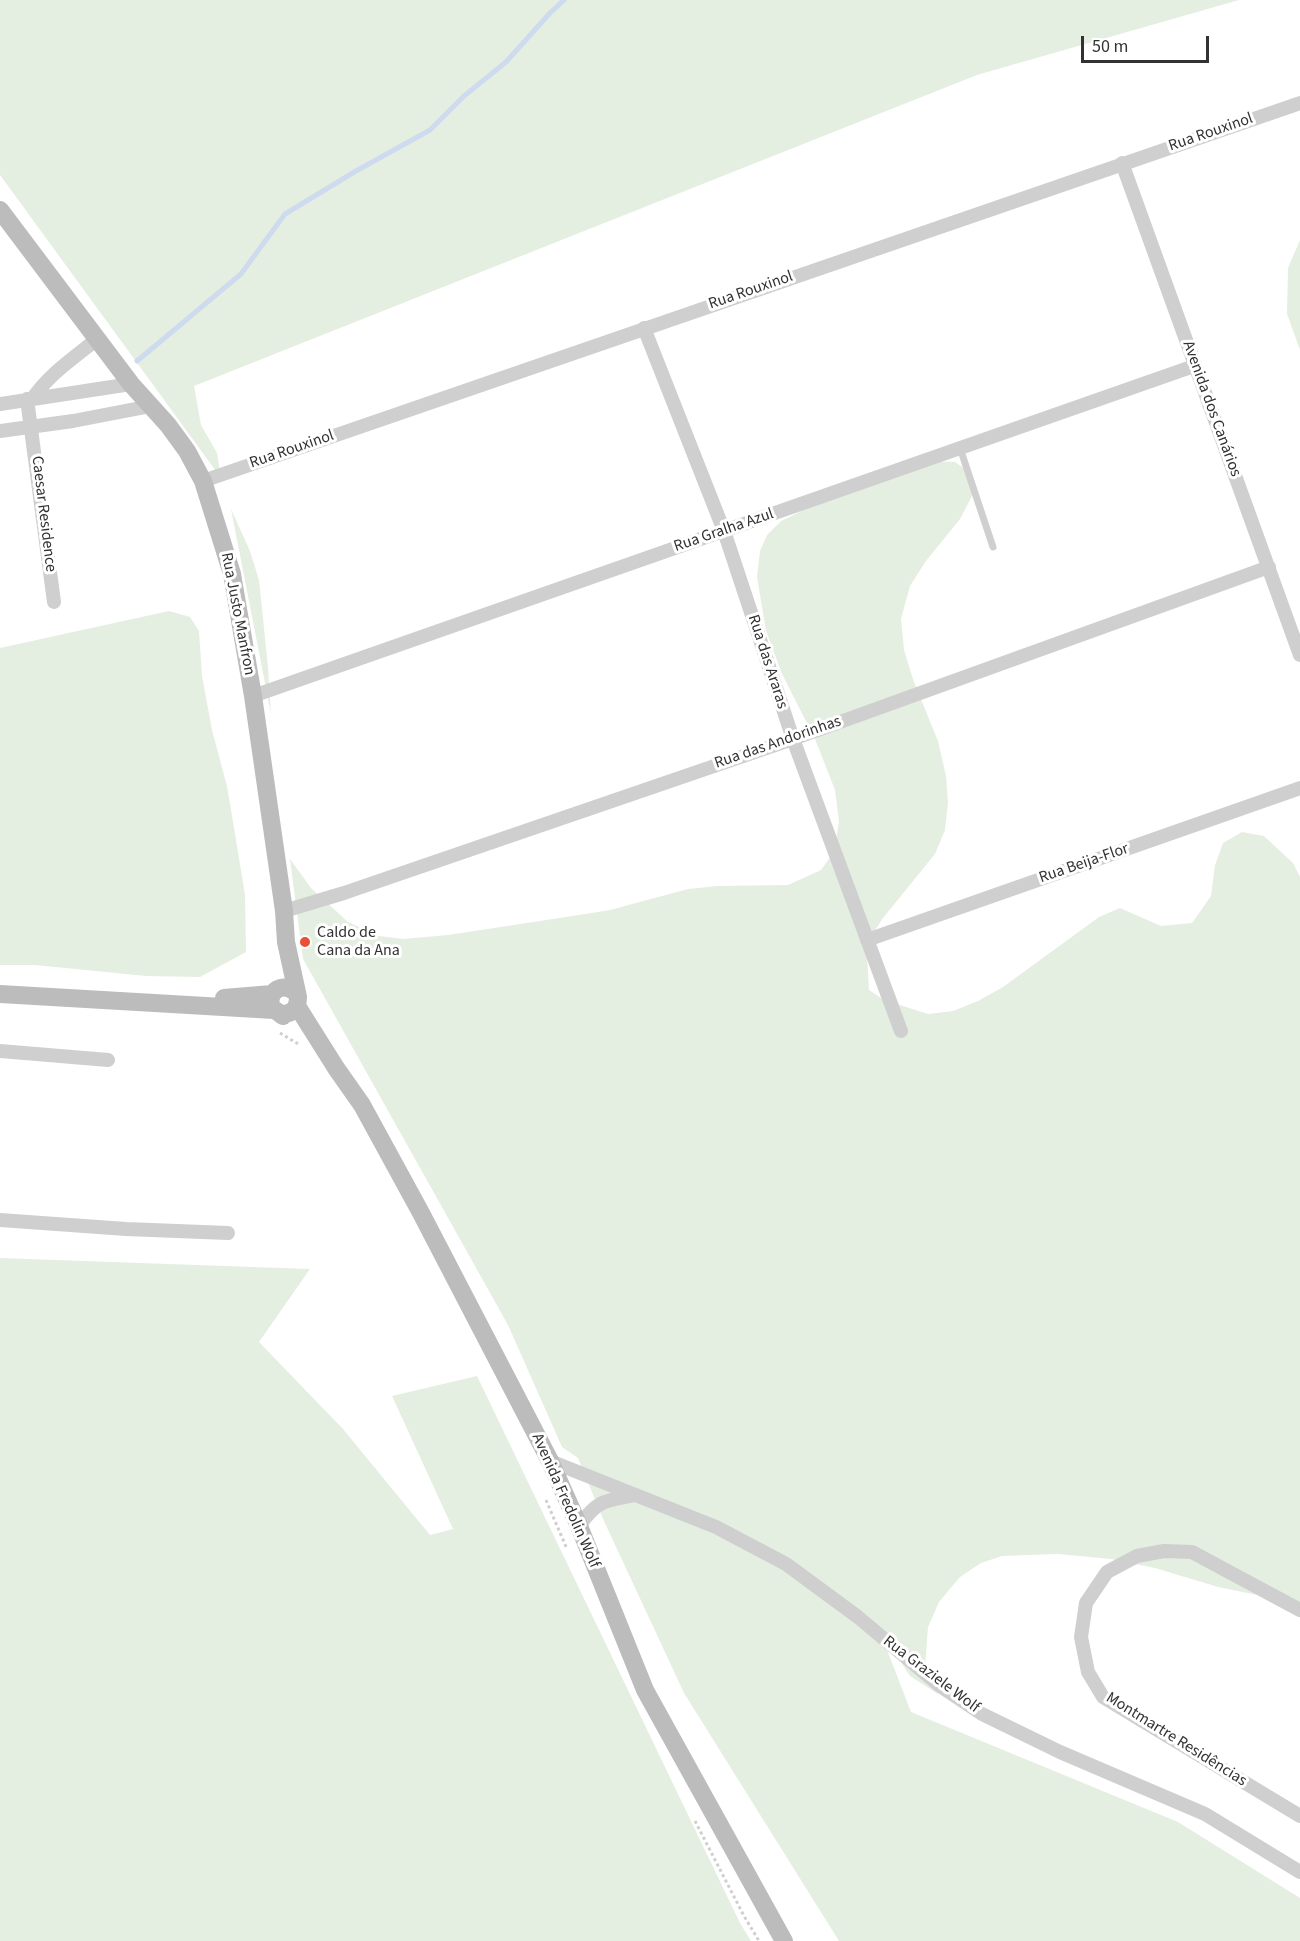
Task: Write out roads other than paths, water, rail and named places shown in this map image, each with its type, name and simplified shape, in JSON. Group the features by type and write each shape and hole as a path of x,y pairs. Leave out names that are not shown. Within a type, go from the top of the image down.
{"main road":[{"name":"Rua Justo Manfron","path":"0,210 131,384 188,451 203,481 232,574 253,696 284,911 286,942 283,1001"},
{"path":"0,994 165,1004 283,1001"},
{"name":"Avenida Fredolin Wolf","path":"283,1001 362,1105 386,1148 550,1461 579,1526 645,1690 784,1941"}],"street":[{"name":"Rua Rouxinol","path":"203,481 1300,103"},
{"name":"Avenida dos Canários","path":"1122,163 1300,655"},
{"name":"Rua das Araras","path":"644,328 724,531 793,739 901,1031"},
{"path":"30,398 68,362 97,339"},
{"name":"Rua Gralha Azul","path":"253,696 1194,366"},
{"path":"0,404 131,384"},
{"name":"Caesar Residence","path":"30,398 31,427 54,602"},
{"path":"0,431 74,421 151,406"},
{"name":"Rua das Andorinhas","path":"284,911 344,893 793,739 1269,567"},
{"name":"Rua Beija-Flor","path":"867,940 1300,788"},
{"path":"0,1051 108,1060"},
{"path":"0,1220 126,1230 228,1233"},
{"name":"Rua Graziele Wolf","path":"550,1461 716,1527 786,1564 858,1617 940,1686 982,1714 1060,1752 1205,1814 1300,1872"},
{"path":"579,1526 590,1510 604,1502 636,1495"},
{"name":"Montmartre Residências","path":"1300,1610 1192,1552 1164,1551 1137,1556 1107,1572 1086,1603 1081,1636 1088,1672 1103,1697 1300,1816"}],"lane":[{"path":"960,448 993,547"}],"waterway":[{"path":"137,361 241,274 285,214 430,130 464,96 506,62 564,0"}],"place":[{"name":"Caldo de Cana da Ana","path":"305,942"}]}
